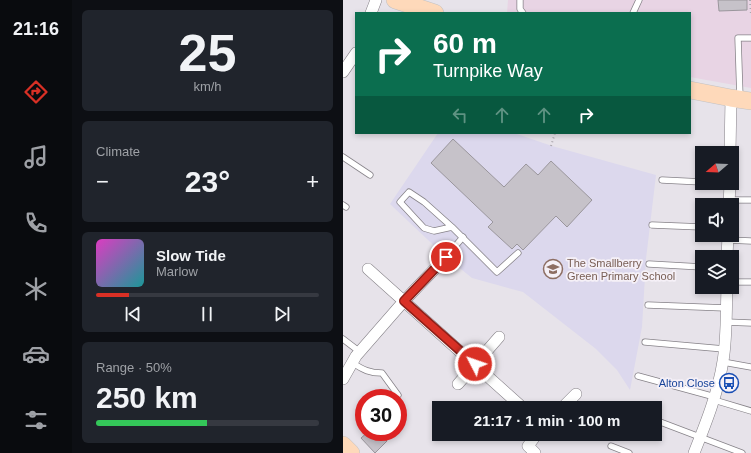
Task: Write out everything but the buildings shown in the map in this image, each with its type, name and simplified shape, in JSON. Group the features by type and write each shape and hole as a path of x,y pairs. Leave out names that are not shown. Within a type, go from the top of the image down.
{"main road":[{"path":"395,0 432,12"},
{"path":"691,90 741,100"},
{"path":"343,445 351,453"}],"street":[{"path":"371,12 376,0"},
{"path":"343,72 355,54"},
{"path":"731,146 741,100"},
{"path":"343,379 360,352 404,301 446,257"},
{"path":"368,269 515,401"},
{"path":"694,453 714,398 723,362 727,294"},
{"path":"458,384 499,337"},
{"path":"569,401 576,394"},
{"path":"532,441 528,446 535,453"}],"lane":[{"path":"520,0 520,9 522,12"},
{"path":"633,12 639,0"},
{"path":"741,100 738,38 751,38"},
{"path":"343,157 370,175"},
{"path":"662,180 695,182"},
{"path":"452,227 434,231 424,228 400,202 409,192 424,202 452,227 463,237 497,272 518,253"},
{"path":"739,201 751,200"},
{"path":"651,225 695,227"},
{"path":"446,257 463,237"},
{"path":"739,239 751,241"},
{"path":"649,264 695,267"},
{"path":"739,282 751,282"},
{"path":"648,305 726,308"},
{"path":"726,322 751,323"},
{"path":"343,339 360,352"},
{"path":"645,342 724,349"},
{"path":"723,362 751,367"},
{"path":"353,363 364,371 382,373 394,389"},
{"path":"638,376 714,398 751,412"},
{"path":"662,423 742,453"},
{"path":"611,446 629,453"}],"path":[{"path":"750,0 751,15"},
{"path":"551,146 555,134"}],"shaded area":[{"path":"508,0 751,0 751,88 691,77 691,12 507,12"},
{"name":"The Smallberry Green Primary School","path":"437,134 517,134 552,146 656,175 646,259 642,327 630,390 617,370 596,349 523,292 472,278 446,257 390,204"}],"place":[{"name":"The Smallberry Green Primary School","path":"553,269"},
{"name":"Alton Close","path":"729,383"}],"route":[{"path":"446,257 404,301 475,364"}]}
